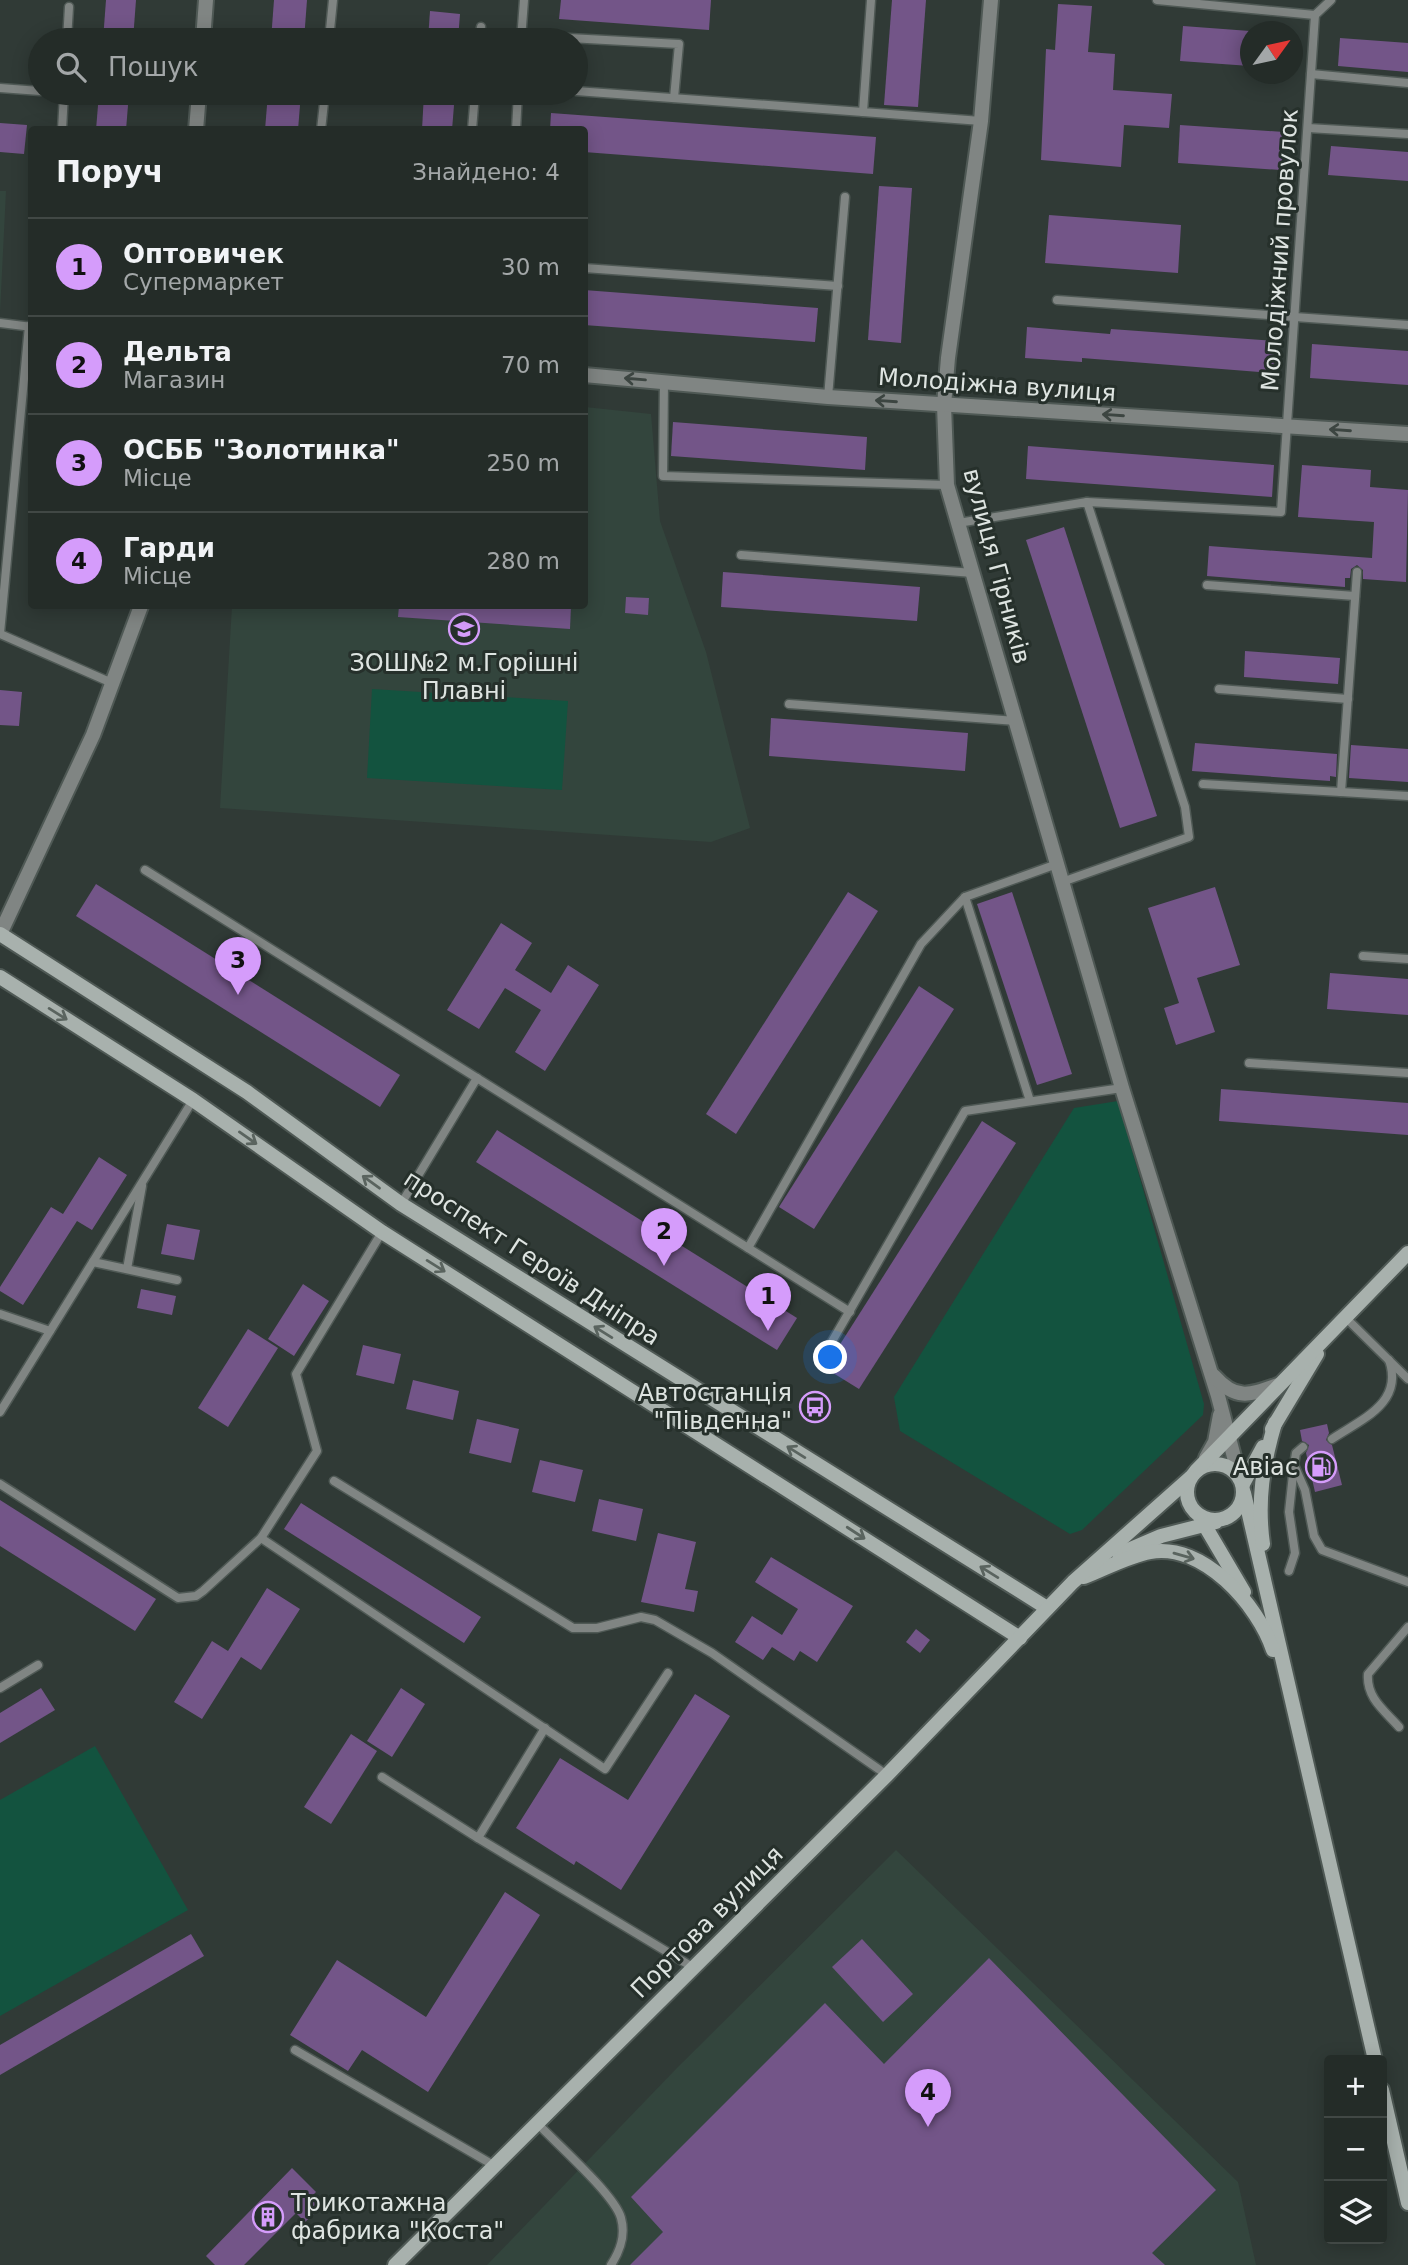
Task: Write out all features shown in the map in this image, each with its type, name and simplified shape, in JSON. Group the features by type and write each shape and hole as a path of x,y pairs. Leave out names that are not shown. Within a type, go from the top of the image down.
{"street":[{"path":"204,28 206,0"},
{"name":"вулиця Гірників","path":"991,0 981,121 944,405 947,485 1122,1088 1218,1396 1242,1485"},
{"path":"196,126 198,105"},
{"name":"Молодіжна вулиця","path":"588,375 828,397 1408,434"},
{"path":"0,934 93,735 140,609"},
{"name":"проспект Героїв Дніпра","path":"0,934 247,1092 401,1204 1047,1608"},
{"path":"0,978 192,1100 382,1232 1020,1638"},
{"path":"1073,1582 1196,1471 1408,1253"},
{"path":"1073,1582 1139,1544 1222,1520 1237,1510 1242,1485 1275,1423 1333,1329"},
{"path":"1211,1373 1232,1393 1258,1393 1279,1385"},
{"path":"1218,1396 1220,1422 1215,1442 1196,1471 1187,1496 1269,1640 1292,1705"},
{"path":"1273,1618 1261,1532 1260,1492 1265,1458 1275,1423"},
{"path":"1196,1471 1213,1463 1232,1469 1242,1485 1374,2055"},
{"path":"1195,1513 1212,1521 1222,1520"},
{"path":"1073,1582 1152,1551 1195,1559 1219,1574 1245,1601 1269,1640"},
{"name":"Портова вулиця","path":"395,2265 887,1775 1073,1582"},
{"path":"1387,2112 1408,2203"}],"lane":[{"path":"330,28 333,0"},
{"path":"522,28 524,0"},
{"path":"863,112 871,0"},
{"path":"1157,0 1315,15 1331,0"},
{"path":"68,28 69,7"},
{"name":"Молодіжний провулок","path":"1087,502 1281,512 1315,15"},
{"path":"588,39 679,44 674,98"},
{"path":"1311,74 1408,83"},
{"path":"0,88 28,90"},
{"path":"588,92 981,121"},
{"path":"62,126 63,105"},
{"path":"321,126 324,105"},
{"path":"472,126 474,105"},
{"path":"516,126 517,105"},
{"path":"1308,128 1408,134"},
{"path":"828,397 845,197"},
{"path":"588,268 838,286"},
{"path":"1057,300 1408,325"},
{"path":"0,323 28,326"},
{"path":"28,347 0,634 112,683"},
{"path":"664,382 663,476 947,485"},
{"path":"958,523 1087,502 1185,807 1189,837 1062,882"},
{"path":"741,555 972,573"},
{"path":"1341,792 1357,572"},
{"path":"1207,585 1356,596"},
{"path":"1219,689 1348,699"},
{"path":"789,704 1016,721"},
{"path":"1203,784 1408,796"},
{"path":"748,1248 921,944 965,897 1057,864"},
{"path":"145,870 850,1311"},
{"path":"965,897 1030,1101"},
{"path":"1363,956 1408,959"},
{"path":"1249,1063 1408,1073"},
{"path":"401,1204 477,1078"},
{"path":"830,1345 965,1111 1122,1088"},
{"path":"0,1412 192,1100"},
{"path":"127,1269 142,1181"},
{"path":"0,1484 178,1598 187,1598 204,1591 261,1538 317,1451 296,1374 382,1232"},
{"path":"93,1262 177,1280"},
{"path":"0,1314 50,1331"},
{"path":"1344,1316 1408,1378"},
{"path":"1332,1438 1385,1402 1393,1381 1389,1360"},
{"path":"1289,1571 1295,1553 1289,1512 1294,1465 1296,1453 1303,1447"},
{"path":"1294,1465 1305,1490 1314,1536 1322,1550 1408,1582"},
{"path":"334,1481 573,1628 597,1628 640,1617 655,1620 712,1653 887,1775"},
{"path":"261,1538 605,1769 668,1673"},
{"path":"1399,1727 1372,1697 1368,1674 1408,1627"},
{"path":"0,1688 38,1665"},
{"path":"478,1838 545,1728"},
{"path":"383,1777 478,1838 694,1968"},
{"path":"295,2050 495,2166"},
{"path":"537,2124 616,2205 621,2217 622,2242 611,2265"}],"shaded area":[{"path":"0,191 6,191 0,313"},
{"name":"ЗОШ№2 м.Горішні Плавні","path":"588,407 651,414 660,521 706,652 750,828 711,842 220,808 232,609 588,609"},
{"path":"896,1850 1238,2182 1256,2265 487,2265 676,2069"}],"green space":[{"path":"372,689 568,701 562,790 367,778"},
{"path":"1118,1101 1204,1404 1203,1415 1082,1530 1070,1534 900,1431 894,1397 1074,1108"},
{"path":"95,1746 188,1910 0,2016 0,1800"}],"building":[{"path":"106,0 136,0 134,28 104,28"},
{"path":"274,0 307,0 305,28 272,28"},
{"path":"561,0 711,0 709,30 559,19"},
{"path":"892,0 926,0 918,107 884,105"},
{"path":"1058,4 1092,6 1088,52 1115,54 1113,90 1172,94 1169,128 1124,125 1121,167 1041,160 1046,49 1055,50"},
{"path":"430,11 460,14 459,28 429,28"},
{"path":"1183,26 1240,30 1240,65 1180,61"},
{"path":"1340,38 1408,43 1408,72 1338,66"},
{"path":"98,105 128,105 126,126 96,126"},
{"path":"267,105 300,105 298,126 265,126"},
{"path":"423,105 454,105 452,126 422,126"},
{"path":"551,113 876,137 873,174 588,152 588,126 550,126"},
{"path":"0,123 27,125 24,154 0,152"},
{"path":"1180,125 1284,132 1281,170 1178,163"},
{"path":"1331,146 1408,152 1408,181 1328,175"},
{"path":"879,186 912,188 901,343 868,340"},
{"path":"1049,215 1181,225 1178,273 1045,263"},
{"path":"588,290 818,308 815,342 588,325"},
{"path":"1027,327 1110,334 1111,329 1275,341 1273,373 1082,358 1082,362 1025,358"},
{"path":"1312,344 1408,351 1408,385 1310,378"},
{"path":"673,422 867,437 865,470 671,456"},
{"path":"1028,446 1274,465 1272,497 1026,479"},
{"path":"1302,465 1371,470 1370,487 1408,490 1406,582 1363,579 1363,570 1357,565 1351,569 1350,578 1345,578 1345,587 1207,576 1209,546 1372,558 1374,522 1298,517"},
{"path":"1064,527 1157,816 1120,828 1026,540"},
{"path":"723,572 920,587 917,621 721,607"},
{"path":"626,597 649,598 648,615 625,613"},
{"path":"399,609 571,609 570,629 398,617"},
{"path":"1245,651 1340,658 1338,684 1244,677"},
{"path":"0,690 22,692 19,726 0,725"},
{"path":"771,718 968,733 965,771 769,756"},
{"path":"1195,743 1337,754 1336,777 1330,776 1330,781 1192,771"},
{"path":"1351,745 1408,749 1408,782 1349,778"},
{"path":"96,884 400,1075 380,1107 76,916"},
{"path":"1215,887 1240,965 1197,978 1215,1032 1176,1045 1164,1008 1179,1003 1148,908"},
{"path":"848,892 878,911 736,1134 706,1114"},
{"path":"1012,892 1072,1074 1037,1085 977,904"},
{"path":"501,923 532,943 515,970 551,993 568,965 599,985 545,1071 515,1052 541,1010 505,988 479,1029 447,1010"},
{"path":"1330,973 1408,979 1408,1015 1327,1009"},
{"path":"919,986 954,1009 814,1229 779,1207"},
{"path":"1221,1089 1408,1103 1408,1135 1219,1121"},
{"path":"982,1121 1016,1143 859,1389 825,1368"},
{"path":"497,1130 797,1318 777,1350 476,1162"},
{"path":"99,1157 127,1175 92,1230 77,1221 23,1305 0,1291 51,1207 63,1214"},
{"path":"167,1224 200,1230 194,1260 161,1254"},
{"path":"303,1284 329,1301 294,1356 268,1339"},
{"path":"141,1289 176,1296 172,1315 137,1308"},
{"path":"248,1329 278,1348 228,1427 198,1408"},
{"path":"363,1345 401,1354 394,1384 356,1375"},
{"path":"413,1380 459,1391 453,1420 406,1409"},
{"path":"477,1419 519,1429 511,1463 469,1453"},
{"path":"1327,1424 1329,1433 1326,1440 1332,1445 1342,1485 1315,1492 1306,1453 1309,1445 1302,1441 1300,1430"},
{"path":"540,1460 583,1470 575,1502 532,1492"},
{"path":"599,1499 643,1509 636,1541 592,1531"},
{"path":"0,1500 156,1599 135,1631 0,1546"},
{"path":"301,1503 481,1617 464,1643 284,1529"},
{"path":"658,1533 696,1542 685,1589 698,1591 694,1612 641,1602"},
{"path":"771,1557 853,1606 817,1662 800,1651 794,1661 772,1647 763,1660 735,1642 752,1616 782,1635 798,1609 755,1582"},
{"path":"267,1588 300,1609 261,1670 241,1657 202,1719 174,1702 212,1641 228,1651"},
{"path":"916,1629 930,1640 920,1653 906,1642"},
{"path":"41,1688 55,1710 0,1743 0,1713"},
{"path":"401,1688 425,1704 392,1757 367,1741"},
{"path":"695,1694 730,1716 621,1890 576,1861 574,1865 516,1828 560,1758 628,1800"},
{"path":"351,1734 377,1751 331,1824 304,1807"},
{"path":"505,1892 540,1915 428,2092 362,2050 348,2071 290,2035 337,1960 426,2017"},
{"path":"191,1934 204,1956 0,2075 0,2045"},
{"path":"862,1939 913,1994 883,2022 832,1967"},
{"path":"989,1958 1216,2190 1152,2253 1165,2265 630,2265 663,2232 631,2197 825,2003 884,2064"},
{"name":"Трикотажна фабрика \"Коста\"","path":"292,2168 316,2192 311,2197 321,2207 305,2222 296,2213 244,2265 215,2265 206,2256"}],"place":[{"name":"ЗОШ№2 м.Горішні Плавні","path":"464,629"},
{"name":"ОСББ \"Золотинка\"","path":"238,995"},
{"name":"Дельта","path":"664,1266"},
{"name":"Оптовичек","path":"768,1331"},
{"name":"Автостанція \"Південна\"","path":"815,1407"},
{"name":"Авіас","path":"1321,1467"},
{"name":"Гарди","path":"928,2127"},
{"name":"Трикотажна фабрика \"Коста\"","path":"268,2217"}]}
